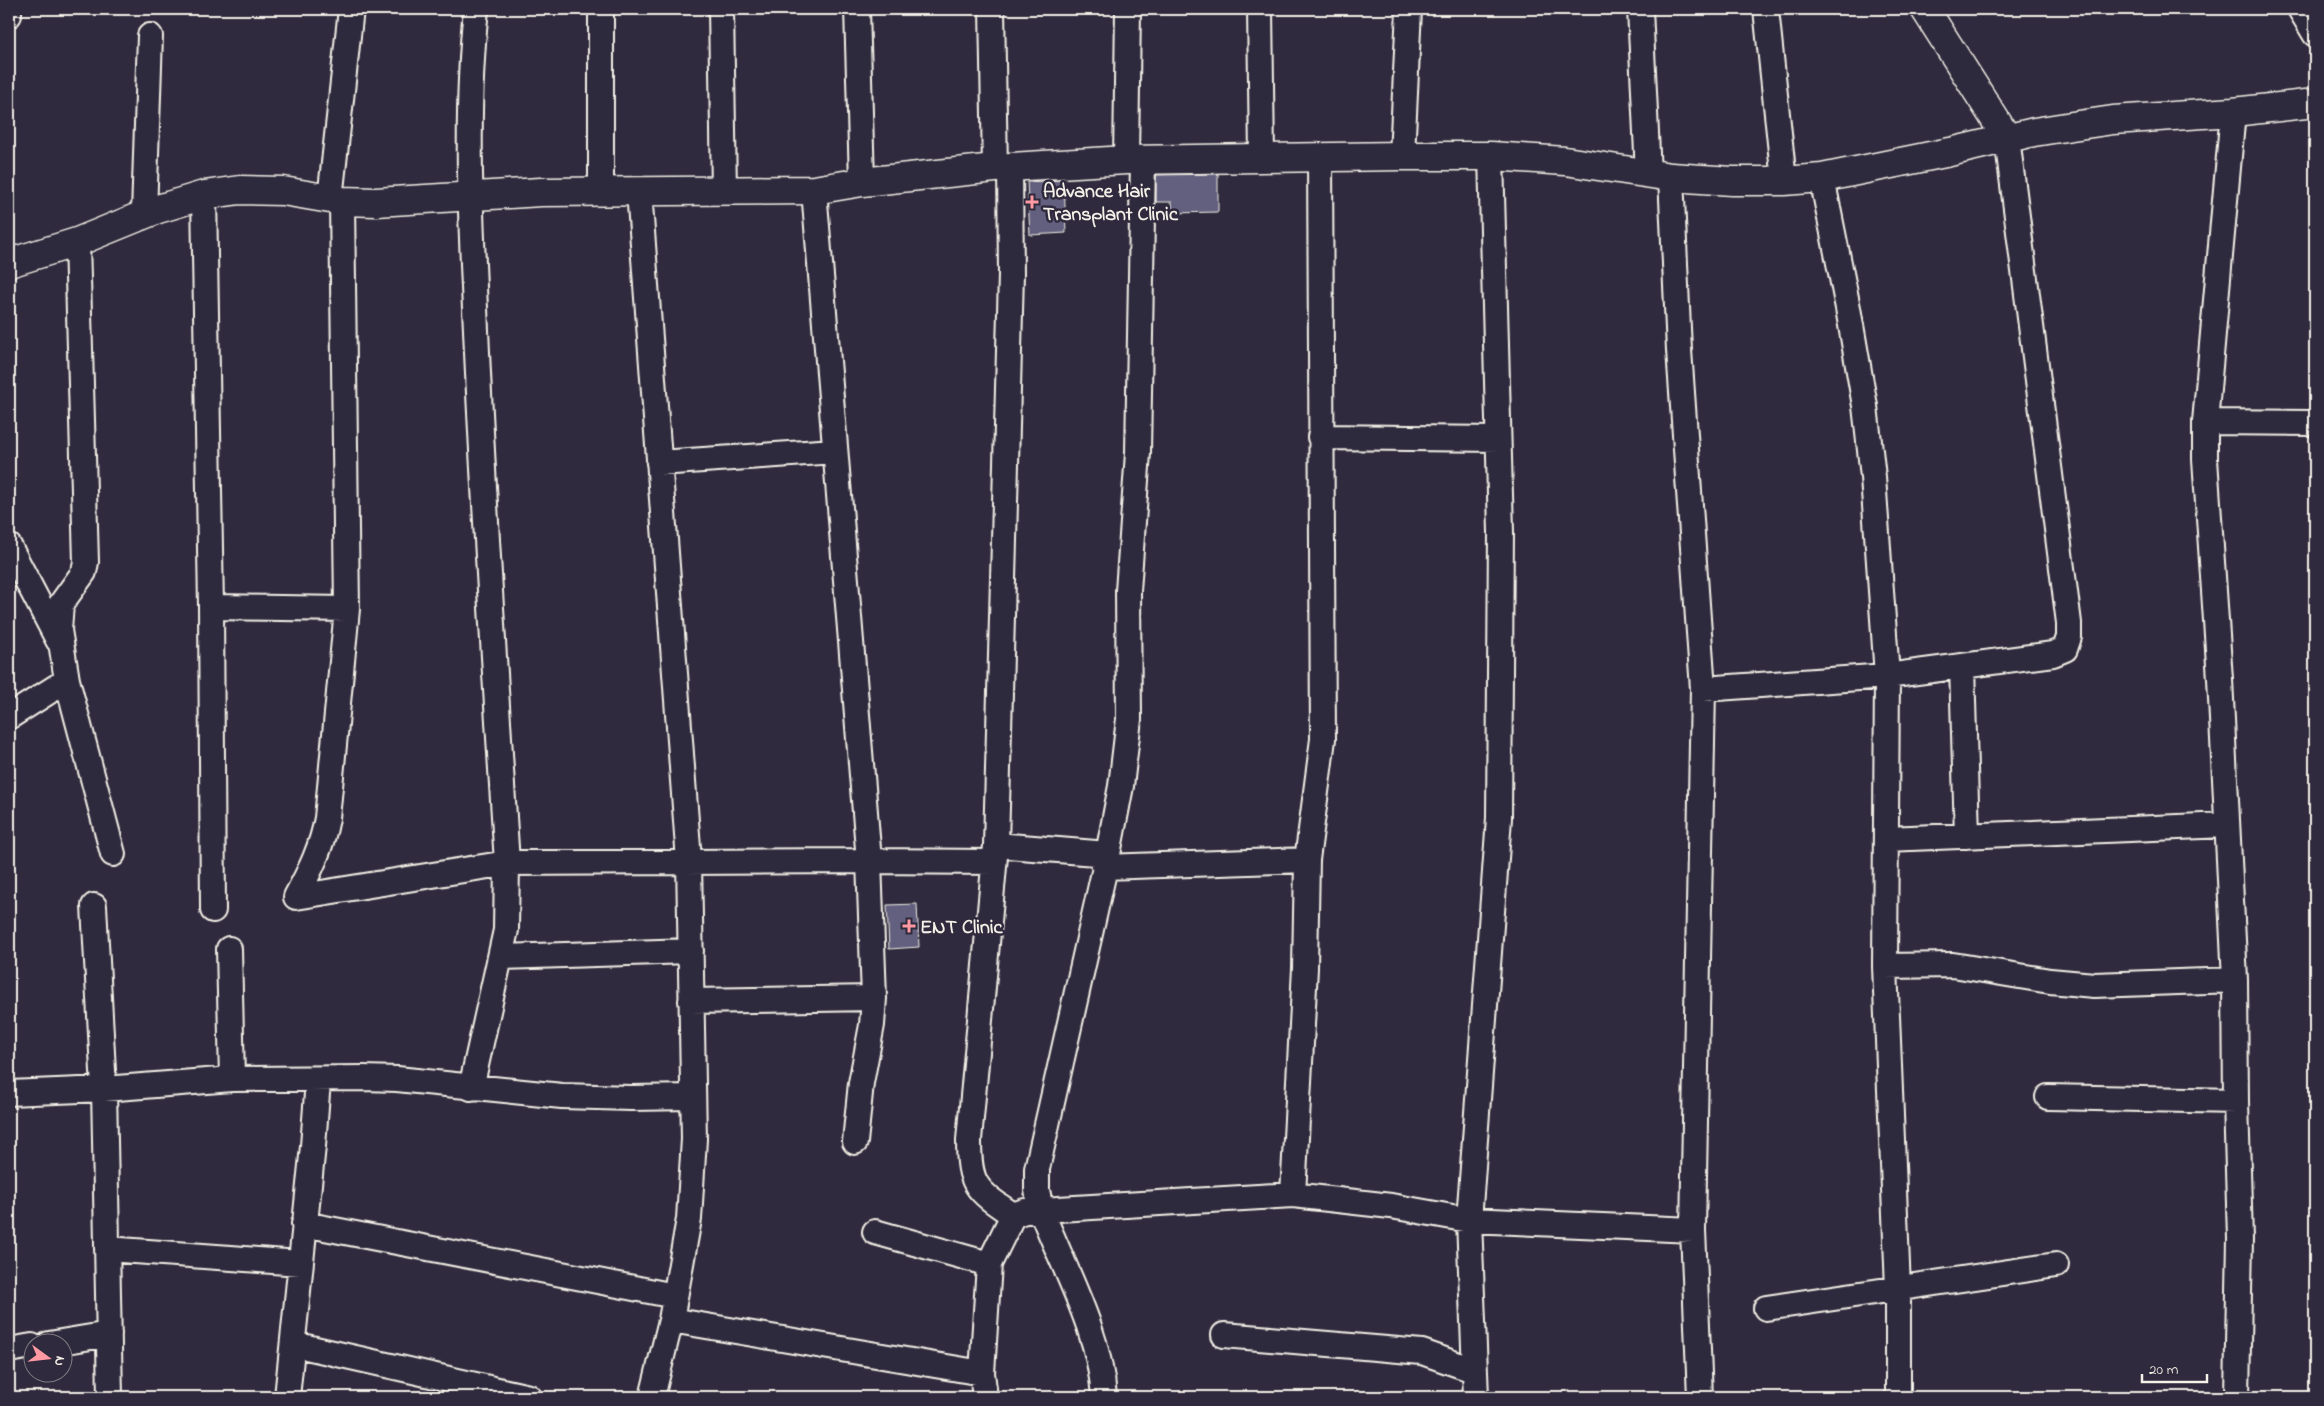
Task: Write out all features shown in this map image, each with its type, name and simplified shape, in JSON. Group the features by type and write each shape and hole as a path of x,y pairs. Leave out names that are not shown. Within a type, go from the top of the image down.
{"street":[{"path":"9,9 9,15"},
{"path":"352,9 336,200 347,609 327,818 323,838 312,868 296,897 507,863 869,861 995,853 1106,860 1307,860"},
{"path":"471,1088 500,957 508,904 484,490 470,195 473,37 476,9"},
{"path":"601,9 601,191"},
{"path":"721,9 724,191"},
{"path":"857,9 862,182"},
{"path":"992,9 1011,274 995,853 969,1140 969,1162 974,1184 985,1196 1013,1215"},
{"path":"1104,1397 1098,1352 1090,1327 1041,1210 1037,1190 1037,1169 1106,860 1121,786 1129,719 1127,600 1138,453 1135,160 1128,9"},
{"path":"1260,9 1262,158"},
{"path":"1402,156 1409,9"},
{"path":"1640,9 1679,350 1703,690 1693,1230 1700,1397"},
{"path":"1766,9 1784,181"},
{"path":"1703,690 1887,676 2052,654 2065,649 2069,637 2007,138 1926,9"},
{"path":"2300,9 2315,34"},
{"path":"144,214 150,36"},
{"path":"9,263 77,242 144,214 204,196 260,190 336,200 401,202 470,195 601,191 814,190 862,182 1002,167 1135,160 1402,156 1491,156 1565,161 1659,176 1732,181 1784,181 1822,178 2007,138 2113,120 2233,112 2315,103"},
{"path":"2233,112 2205,422 2205,458 2235,980 2240,1239 2237,1397"},
{"path":"1476,1397 1473,1370 1469,1220 1499,818 1501,532 1491,156"},
{"path":"1293,1195 1305,968 1307,860 1323,739 1320,157"},
{"path":"1822,178 1866,406 1873,476 1887,676 1885,966 1898,1288 1898,1397"},
{"path":"814,190 859,716 869,861 874,998 872,1025 861,1083 855,1142"},
{"path":"639,192 689,862 693,1097 693,1178 688,1219 671,1320 652,1397"},
{"path":"204,196 211,607 213,910"},
{"path":"77,242 86,562 84,572 60,604 58,615 67,680 113,854"},
{"path":"2205,422 2315,423"},
{"path":"1320,437 1498,439"},
{"path":"659,463 835,451"},
{"path":"9,546 62,648"},
{"path":"211,607 347,609"},
{"path":"1962,666 1967,836"},
{"path":"9,717 67,680"},
{"path":"1886,839 2227,825"},
{"path":"94,906 104,1089 110,1397"},
{"path":"229,949 232,1079"},
{"path":"500,957 690,951"},
{"path":"1885,966 1966,966 2050,981 2094,985 2235,980"},
{"path":"691,1001 874,998"},
{"path":"9,1093 104,1089 232,1079 396,1079 471,1088 600,1098 693,1097"},
{"path":"287,1397 318,1080"},
{"path":"2048,1097 2236,1101"},
{"path":"985,1397 982,1372 989,1264 1013,1215 1025,1210 1293,1195 1391,1206 1469,1220 1693,1230"},
{"path":"304,1224 674,1296"},
{"path":"875,1232 989,1264"},
{"path":"107,1249 300,1263"},
{"path":"1766,1308 2056,1265"},
{"path":"671,1320 982,1372"},
{"path":"72,1340 109,1334"},
{"path":"1224,1335 1422,1352 1473,1370"},
{"path":"293,1344 529,1397"},
{"path":"9,1350 22,1348"}],"building":[{"path":"1218,174 1218,212 1173,213 1172,202 1156,202 1156,175"},
{"path":"1064,180 1066,233 1030,235 1027,182"},
{"path":"917,904 919,947 889,949 887,905"}],"place":[{"name":"Advance Hair Transplant Clinic","path":"1032,202"},
{"name":"ENT Clinic","path":"909,926"}]}
